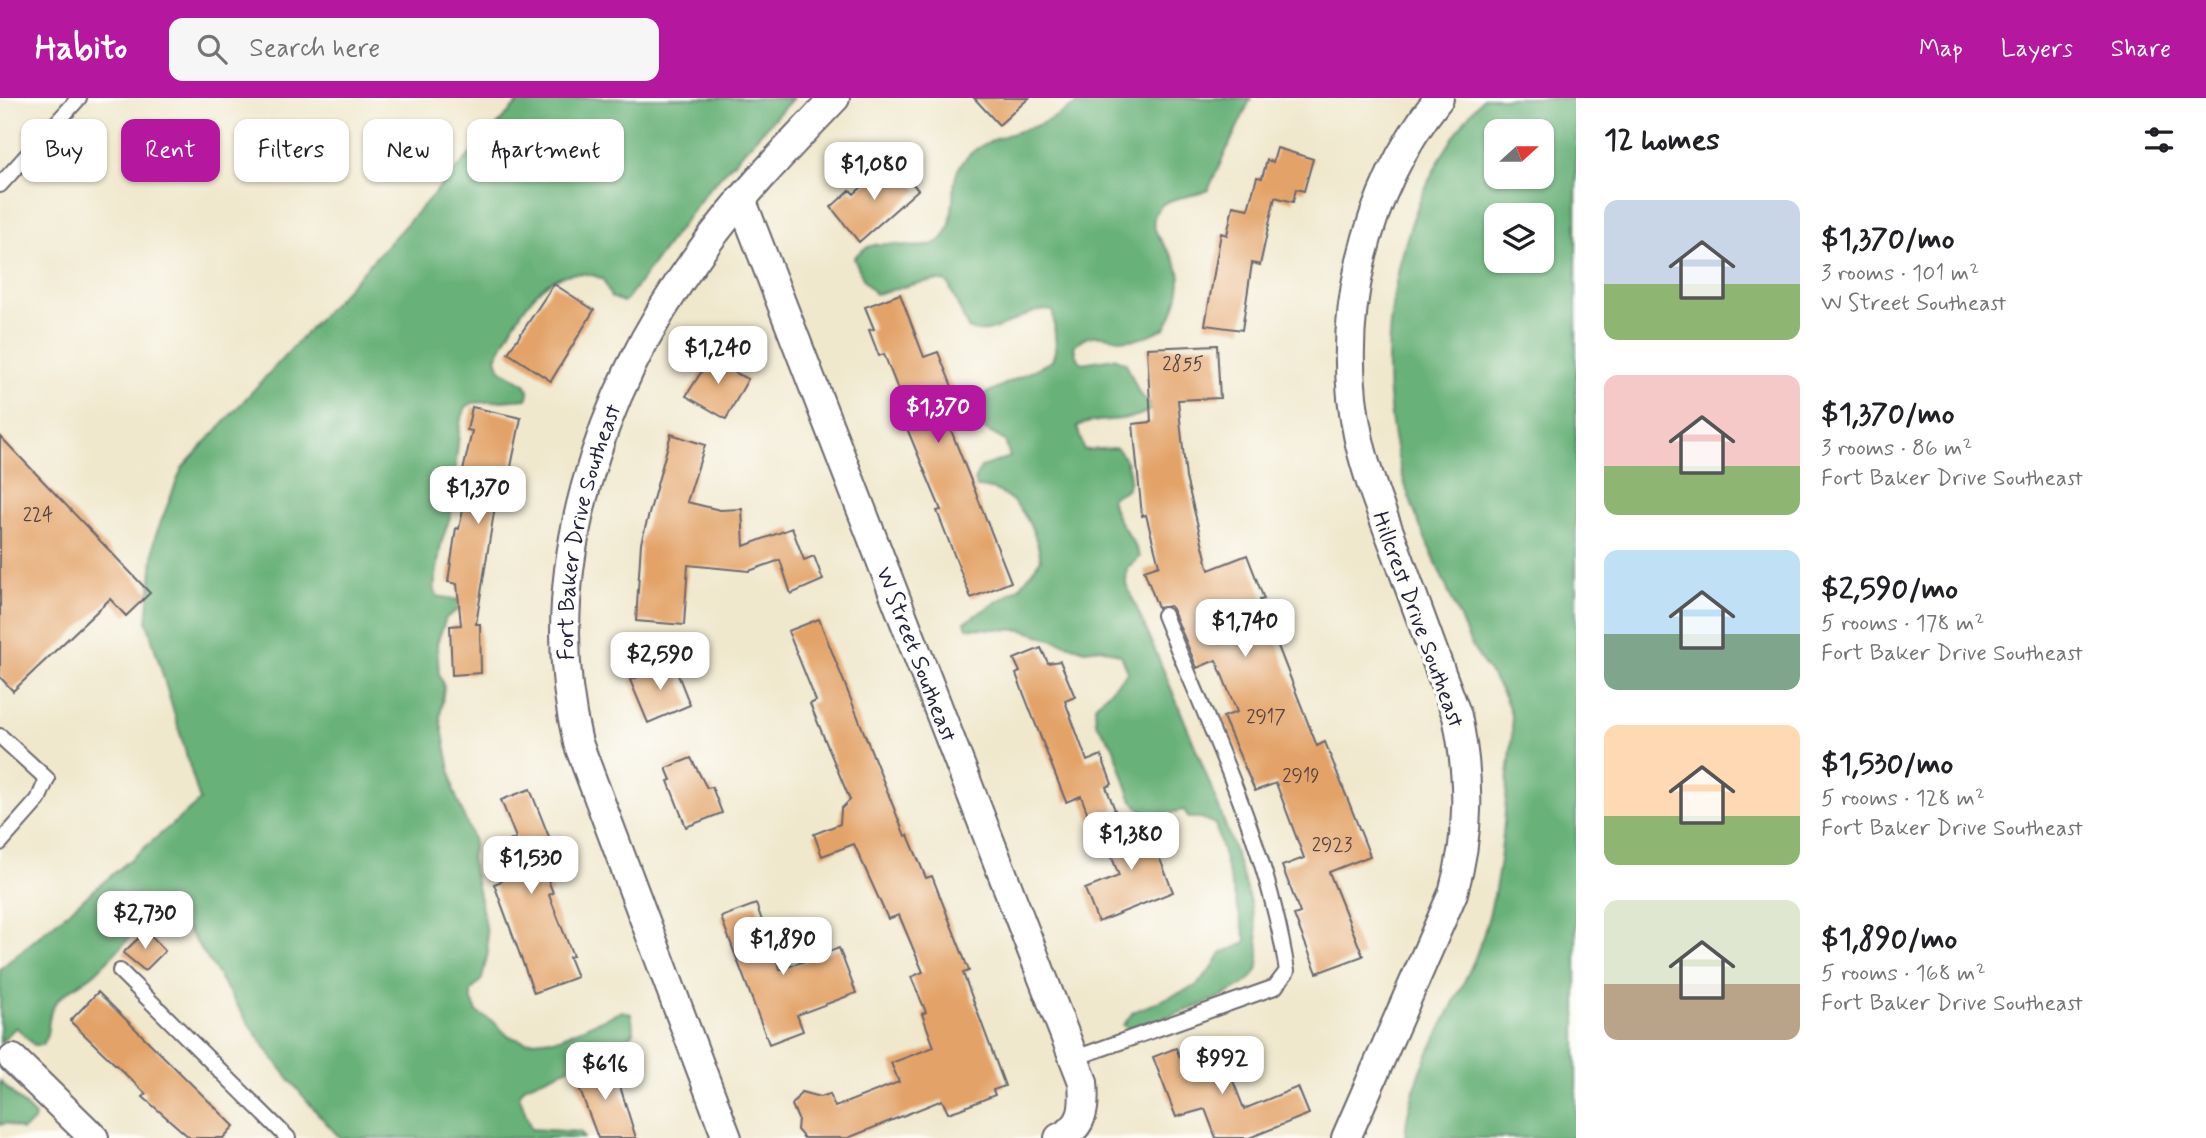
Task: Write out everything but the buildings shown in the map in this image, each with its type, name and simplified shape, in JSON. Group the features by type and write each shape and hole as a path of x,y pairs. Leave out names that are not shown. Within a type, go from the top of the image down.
{"street":[{"name":"Fort Baker Drive Southeast","path":"727,1138 586,768 568,690 565,618 569,569 581,505 613,409 649,333 679,283 741,199 835,98"},
{"name":"Hillcrest Drive Southeast","path":"1346,1138 1453,893 1466,835 1467,774 1457,716 1371,484 1355,419 1351,374 1353,308 1371,223 1401,155 1439,98"},
{"name":"W Street Southeast","path":"741,199 1083,1082 1086,1110 1075,1129 1059,1138"},
{"path":"13,1059 94,1138"}],"lane":[{"path":"0,185 79,98"},
{"path":"1074,1058 1275,987 1287,971 1278,918 1258,849 1164,615"},
{"path":"0,736 47,779 38,800 0,843"},
{"path":"120,971 288,1138"}],"green space":[{"path":"522,98 793,98 708,190 627,299 623,302 611,297 603,279 583,274 565,275 536,293 514,324 496,358 500,369 526,385 529,394 527,399 473,403 466,407 460,423 451,514 441,544 434,589 437,596 469,602 446,618 437,643 439,674 444,687 440,718 454,791 474,842 471,858 486,928 488,952 482,979 471,991 471,999 478,1013 494,1022 508,1036 526,1042 560,1038 622,1011 631,1014 634,1031 621,1046 526,1086 519,1094 531,1129 581,1132 584,1138 340,1138 268,1052 200,947 168,906 139,928 96,972 58,1000 52,1010 43,1045 34,1045 16,1027 0,1043 0,969 200,801 147,622 155,537 182,468 445,182 453,182 453,173 467,158 467,182 624,182 624,119 503,119"},
{"path":"1084,98 1251,98 1208,190 1166,202 1155,214 1155,231 1176,263 1180,278 1176,301 1165,328 1132,340 1092,336 1074,346 1076,356 1082,363 1114,358 1126,363 1139,393 1153,407 1136,416 1077,426 1084,450 1116,448 1128,467 1129,484 1121,493 1111,497 1119,521 1140,557 1127,568 1126,583 1209,781 1249,897 1258,942 1257,970 1237,989 1199,1006 1128,1029 1123,1025 1133,1012 1196,986 1221,953 1244,944 1246,939 1215,824 1201,818 1189,818 1184,810 1153,816 1138,808 1130,796 1113,746 1096,723 1095,706 1128,672 1121,655 1101,648 1085,650 1023,630 967,628 965,622 1020,587 1041,559 1034,534 1013,501 991,489 977,487 974,480 981,467 1010,457 1005,441 984,429 980,408 983,395 1052,361 1056,347 1053,311 1032,312 989,331 978,331 968,328 948,283 924,282 875,294 864,281 854,258 872,245 924,246 942,239 951,220 956,175 967,157 995,139 1038,125 1068,110"},
{"path":"1483,98 1576,98 1576,1138 1405,1138 1408,1114 1422,1068 1475,958 1489,915 1501,850 1512,738 1507,702 1469,641 1417,518 1403,478 1390,411 1388,364 1391,316 1399,268 1412,222 1430,178 1454,136"},
{"path":"0,1081 35,1116 34,1121 22,1130 6,1123 0,1125"}]}
